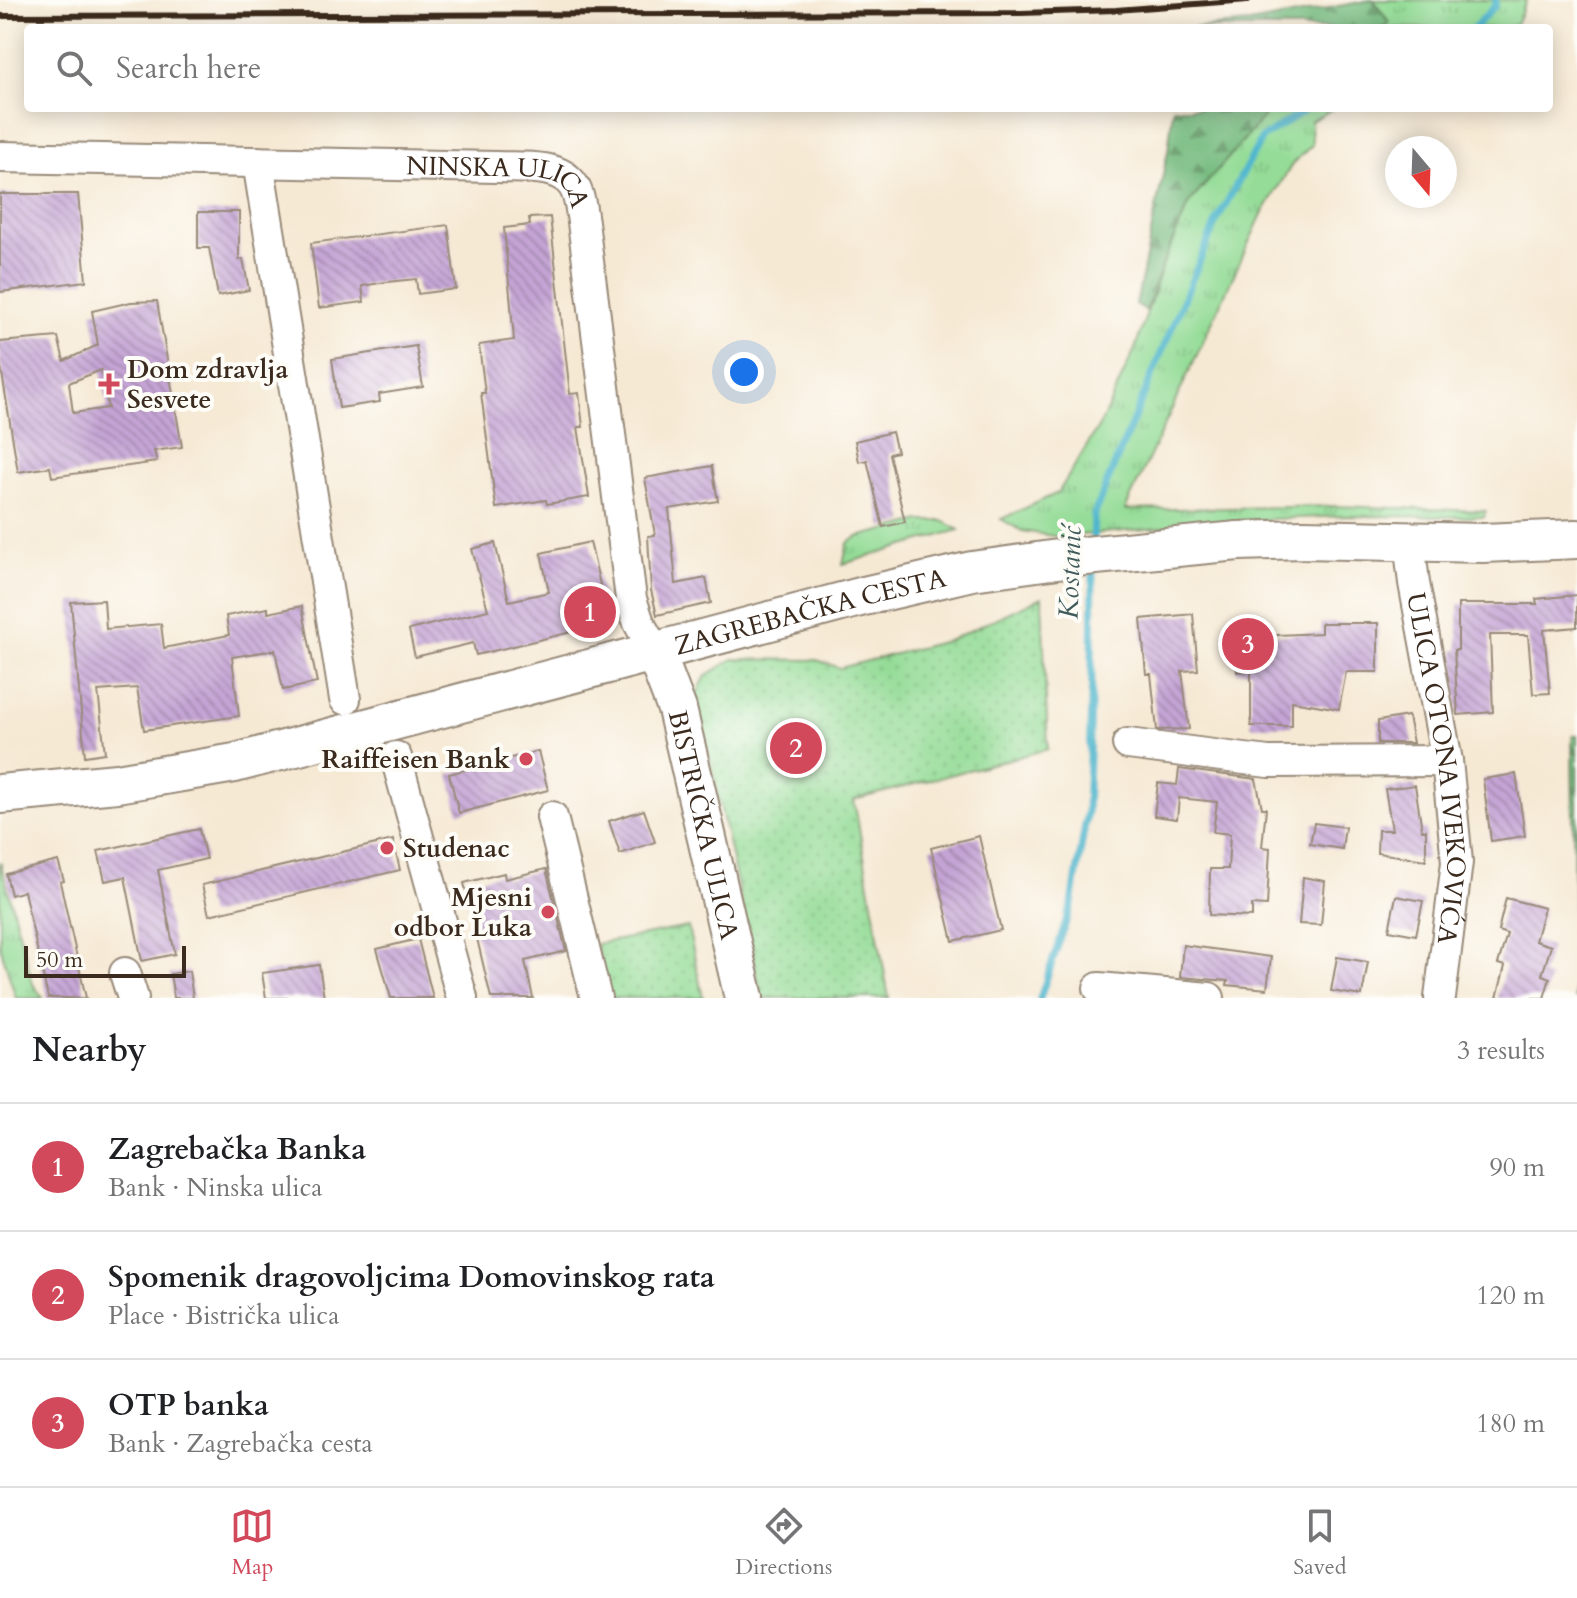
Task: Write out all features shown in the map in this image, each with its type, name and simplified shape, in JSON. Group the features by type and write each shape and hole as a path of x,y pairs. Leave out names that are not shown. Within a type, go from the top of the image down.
{"main road":[{"name":"ZAGREBAČKA CESTA","path":"0,794 117,783 235,763 918,582 1065,558 1238,541 1303,539 1483,543 1577,539"},
{"name":"BISTRIČKA ULICA","path":"655,652 677,709 744,998"}],"street":[{"name":"NINSKA ULICA","path":"0,157 538,169 554,172 572,184 583,222 631,599 655,652"},
{"path":"258,162 302,449 345,699"},
{"name":"ULICA OTONA IVEKOVIĆA","path":"1409,541 1447,761 1457,862 1440,998"},
{"path":"1128,744 1268,762 1447,761"},
{"path":"396,757 462,998"},
{"path":"552,817 596,998"},
{"path":"1099,988 1209,998"}],"green space":[{"path":"1374,0 1527,0 1516,24 1386,24 1389,22"},
{"path":"1374,0 1389,23 1238,24"},
{"path":"1173,112 1268,112 1190,202 1146,311 1136,305 1168,151"},
{"path":"1268,112 1328,112 1311,121 1312,145 1293,163 1262,214 1125,510 1335,506 1486,511 1484,517 1345,516 1247,520 1059,537 1022,531 1001,519 1058,493 1102,421 1135,349 1165,258 1190,202"},
{"path":"921,521 943,521 959,530 843,564 848,543 858,537"},
{"path":"1042,597 1048,749 854,800 889,998 762,998 696,695 706,676 733,659 817,660 840,668 950,640"},
{"path":"1577,735 1577,998 1575,998 1572,736"},
{"path":"0,861 33,984 43,998 16,998 0,946"},
{"path":"688,927 703,998 609,998 596,944"}],"building":[{"path":"0,194 78,194 86,281 0,292"},
{"path":"198,212 239,212 239,260 243,259 249,290 218,296 209,248 198,248"},
{"path":"550,217 570,394 579,393 583,427 578,427 589,497 496,508 481,393 485,393 479,345 514,340 504,228 530,225 529,218"},
{"path":"448,225 456,289 418,294 416,279 386,282 362,286 364,302 319,308 311,243"},
{"path":"157,301 182,447 154,451 157,462 52,477 50,467 18,472 0,361 0,342 58,337 64,361 98,345 92,311 131,302","holes":["101,370 108,408 73,413 69,383"]},
{"path":"416,346 423,387 379,394 380,402 339,408 332,359"},
{"path":"892,432 897,452 889,454 905,522 883,527 867,460 859,462 855,441"},
{"path":"712,466 718,501 669,509 676,584 706,578 711,603 657,615 651,590 648,536 655,535 645,478"},
{"path":"590,542 609,623 476,655 473,643 415,657 409,630 488,610 472,549 495,543 509,601 549,592 541,553"},
{"path":"1577,595 1577,627 1544,630 1550,693 1533,694 1528,635 1490,635 1493,712 1458,715 1454,650 1458,650 1458,604 1537,604 1536,599"},
{"path":"104,600 106,629 161,624 164,648 229,635 226,616 268,608 268,613 302,606 317,683 283,690 275,650 232,657 239,716 144,730 137,688 98,691 105,753 85,756 71,602"},
{"path":"1193,614 1198,670 1182,671 1189,729 1157,730 1151,674 1146,674 1141,619"},
{"path":"1321,623 1378,623 1378,672 1346,672 1339,709 1292,701 1292,726 1251,726 1251,671 1237,672 1235,637 1321,633"},
{"path":"1408,716 1413,743 1378,743 1378,721"},
{"path":"538,751 548,790 459,813 449,774"},
{"path":"1179,769 1256,779 1262,808 1266,808 1262,847 1270,848 1267,906 1252,905 1252,917 1209,915 1210,869 1228,869 1230,834 1213,832 1217,802 1179,798 1177,819 1154,816 1158,783 1177,785"},
{"path":"1516,774 1525,836 1491,841 1483,779"},
{"path":"1415,785 1422,830 1426,830 1426,860 1377,853 1378,830 1392,830 1385,789"},
{"path":"644,810 655,842 620,854 609,821"},
{"path":"1314,823 1345,827 1342,849 1310,844"},
{"path":"199,829 206,859 158,870 175,954 142,961 125,877 105,881 98,851"},
{"path":"979,836 1001,930 953,941 931,848"},
{"path":"393,840 400,870 209,915 202,885"},
{"path":"58,861 86,998 48,998 24,891 11,895 6,874"},
{"path":"546,869 566,951 525,961 533,998 491,998 464,883 504,873 505,879"},
{"path":"1303,877 1325,881 1321,925 1299,924"},
{"path":"1396,896 1423,901 1416,935 1389,930"},
{"path":"1506,898 1544,908 1535,941 1551,946 1542,975 1550,978 1544,998 1497,998 1505,966 1498,964 1507,934 1498,931"},
{"path":"418,939 433,998 391,998 377,949"},
{"path":"1183,945 1271,957 1267,989 1227,985 1228,981 1180,977"},
{"path":"1337,957 1368,962 1362,996 1331,991"},
{"path":"319,965 324,998 266,998 262,973"},
{"path":"189,971 193,998 174,998 170,974"}],"waterway":[{"name":"Kostanić","path":"1478,24 1495,6 1496,0"},
{"name":"Kostanić","path":"1093,542 1094,514 1216,222 1262,138 1302,112"},
{"name":"Kostanić","path":"1040,998 1072,904 1087,812 1093,567"}],"railway":[{"path":"0,16 1021,13 1116,10 1248,0"}],"place":[{"name":"Dom zdravlja Sesvete","path":"109,384"},
{"name":"Zagrebačka Banka","path":"590,612"},
{"name":"OTP banka","path":"1248,644"},
{"name":"Spomenik dragovoljcima Domovinskog rata","path":"796,748"},
{"name":"Raiffeisen Bank","path":"526,759"},
{"name":"Studenac","path":"387,848"},
{"name":"Mjesni odbor Luka","path":"548,912"}]}
